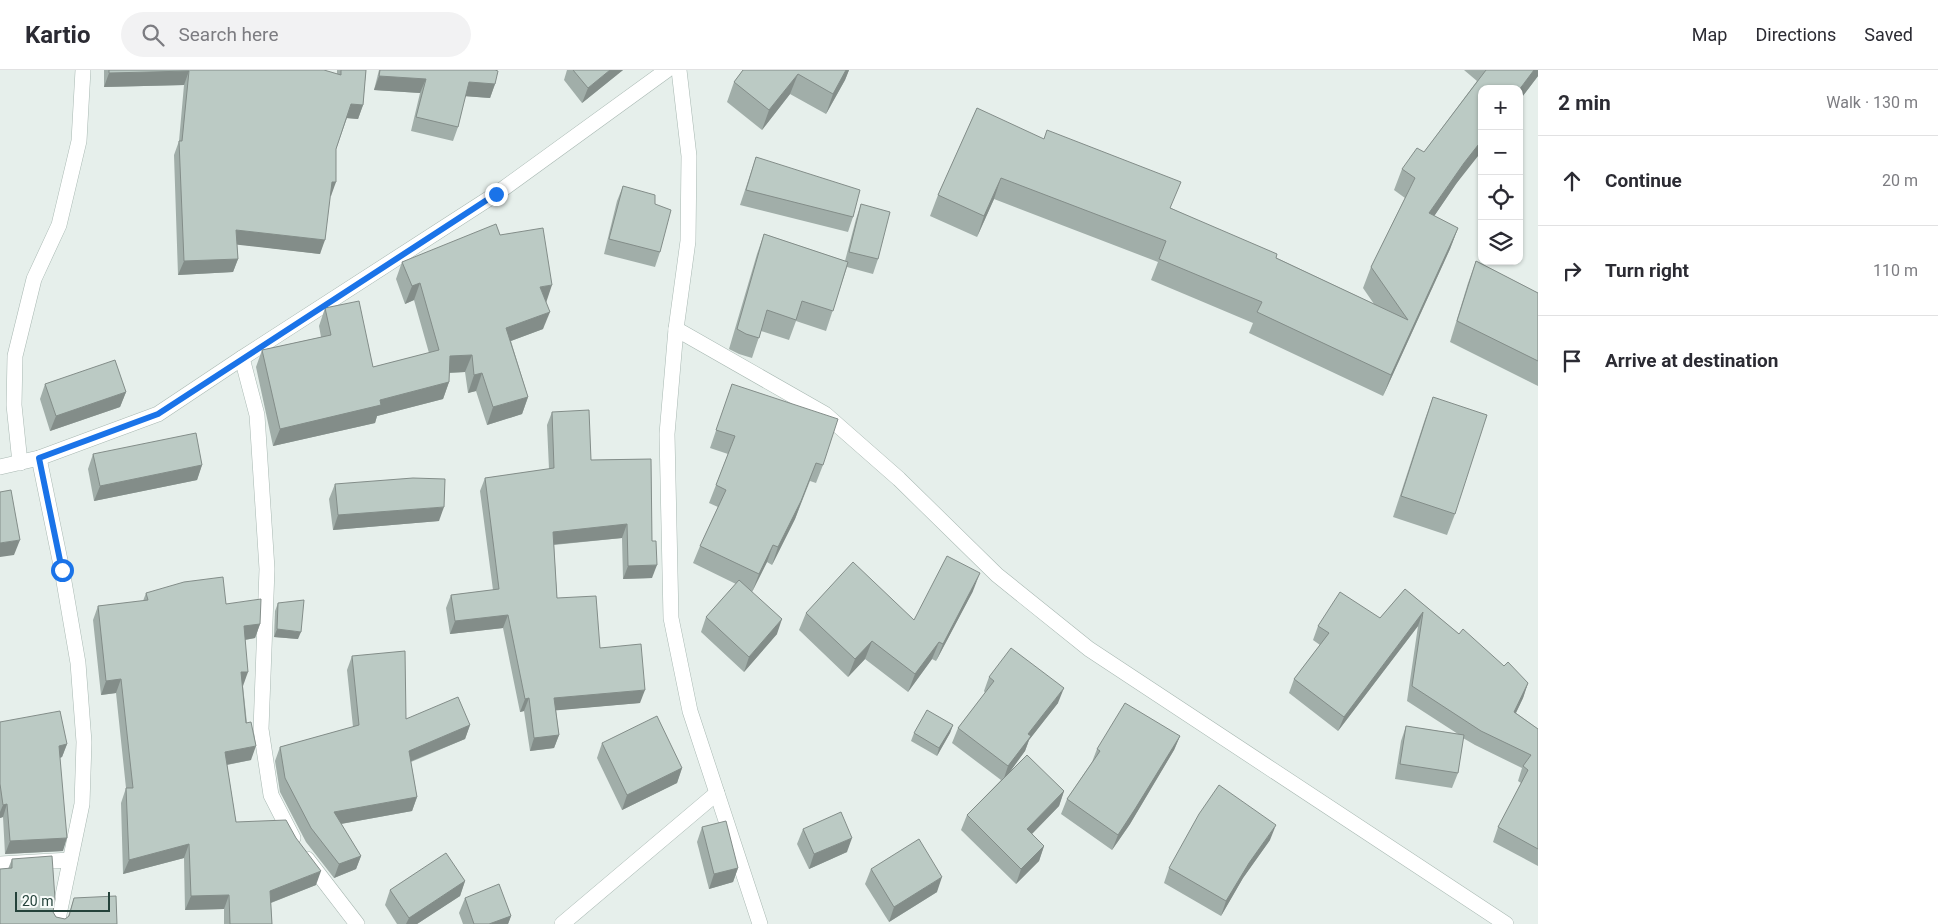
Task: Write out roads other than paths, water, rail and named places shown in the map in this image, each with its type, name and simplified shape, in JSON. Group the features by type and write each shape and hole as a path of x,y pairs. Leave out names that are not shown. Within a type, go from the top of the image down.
{"street":[{"path":"20,463 14,405 15,356 34,279 59,225 78,141 83,70"},
{"path":"0,468 39,458 158,414 496,194 667,70"},
{"path":"679,70 689,156 688,241 676,330 667,434 671,618 690,712 760,924"},
{"path":"676,330 825,414 899,479 997,575 1089,649 1506,924"},
{"path":"242,358 257,415 267,569 261,729 271,795 298,847 357,924"},
{"path":"39,458 62,570 78,662 84,742 82,804 57,924"},
{"path":"562,924 717,793"},
{"path":"0,864 70,860"}]}
